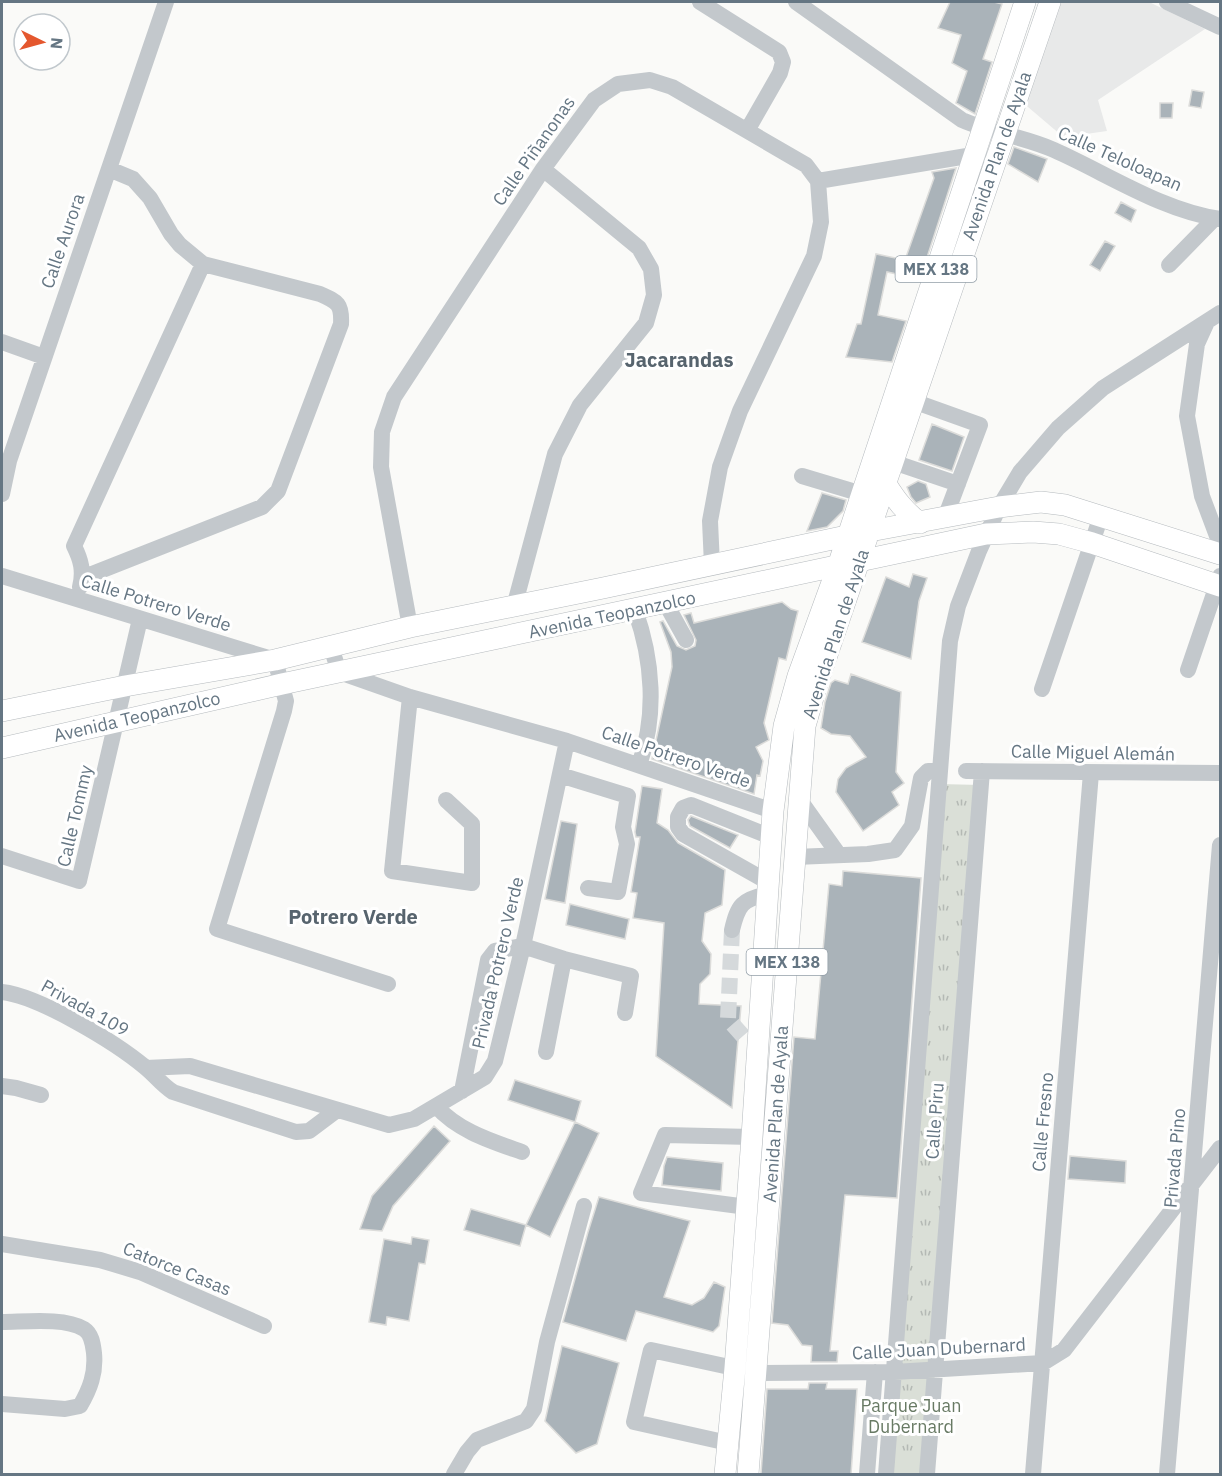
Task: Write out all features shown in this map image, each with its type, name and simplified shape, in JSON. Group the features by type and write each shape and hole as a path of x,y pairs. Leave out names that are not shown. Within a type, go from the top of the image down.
{"main road":[{"name":"Avenida Plan de Ayala","path":"725,1474 752,1137 750,1040 768,888 773,811 787,716 798,676 838,566 1025,2"},
{"name":"Avenida Plan de Ayala","path":"748,1474 805,726 816,687 1050,2"},
{"path":"886,484 897,503 920,523"},
{"name":"Avenida Teopanzolco","path":"2,711 125,686 275,660 410,627 870,531 999,507 1041,502 1065,506 1221,554"},
{"name":"Avenida Teopanzolco","path":"2,748 282,684 610,616 986,534 1033,532 1059,534 1220,583"},
{"path":"603,588 610,616"}],"street":[{"name":"Calle Aurora","path":"2,494 5,459 44,357 166,2"},
{"path":"700,2 779,52 783,62 780,73 748,129"},
{"name":"Calle Teloloapan","path":"796,2 962,120 982,129 1051,149 1171,205 1218,218"},
{"path":"1167,2 1221,27"},
{"name":"Calle Piñanonas","path":"410,627 381,467 382,432 394,397 543,169 594,100 618,84 650,80 672,87 748,129 806,165 818,181"},
{"path":"712,565 710,521 720,467 740,411 814,256 821,222 818,181 973,155 995,162"},
{"path":"82,578 262,507 278,491 341,324 342,310 335,301 320,294 203,264 180,245 150,198 133,180 109,169"},
{"path":"514,607 555,454 580,405 646,323 654,295 651,269 639,248 543,169"},
{"path":"1168,265 1218,218"},
{"path":"76,598 82,578 82,562 74,546 203,264"},
{"path":"886,1474 950,641 958,606 999,507 1020,472 1058,428 1103,388 1214,318"},
{"path":"1214,318 1197,344 1187,416 1202,496 1221,544"},
{"path":"2,342 44,357"},
{"path":"913,401 980,425 945,518"},
{"path":"893,462 958,484"},
{"path":"802,476 862,494"},
{"path":"1042,689 1101,516"},
{"name":"Calle Potrero Verde","path":"2,576 275,660"},
{"path":"1188,670 1220,583"},
{"path":"666,604 686,640"},
{"path":"635,610 649,670 651,701 650,724 639,765"},
{"name":"Calle Tommy","path":"2,856 79,881 140,619"},
{"path":"331,646 339,672"},
{"path":"275,660 286,700 284,711 217,929 388,984"},
{"name":"Calle Potrero Verde","path":"339,672 410,697 567,741 773,811"},
{"path":"410,697 392,871 472,883 472,824 446,800"},
{"path":"567,741 560,775 628,796 623,827 627,844 618,892 588,888"},
{"path":"795,857 868,854 896,850 912,826 921,778 928,771 940,771"},
{"name":"Calle Miguel Alemán","path":"974,771 1221,773"},
{"name":"Calle Piru","path":"927,1474 974,771"},
{"name":"Calle Fresno","path":"1033,1474 1091,773"},
{"name":"Privada Potrero Verde","path":"337,1110 389,1125 414,1119 485,1077 495,1061 523,946 560,775"},
{"path":"799,799 839,855"},
{"path":"768,888 683,834 678,827 678,817 683,808 691,805 771,837"},
{"name":"Privada Pino","path":"1167,1474 1221,845"},
{"path":"732,930 737,909 750,897 768,888"},
{"path":"462,1091 488,960 495,951 523,946 631,976 625,1013"},
{"path":"546,1052 564,959"},
{"name":"Privada 109","path":"2,992 21,995 89,1029 146,1068 160,1084 173,1092 296,1132 309,1131 337,1110"},
{"path":"146,1068 190,1066 337,1110"},
{"path":"2,1086 40,1095"},
{"path":"436,1106 447,1118 481,1137 522,1152"},
{"path":"747,1207 641,1193 665,1135 752,1137"},
{"name":"Calle Juan Dubernard","path":"728,1443 634,1422 651,1350 757,1373 894,1372 1043,1363 1065,1350 1221,1148"},
{"path":"454,1474 477,1440 526,1421 534,1409 548,1342 584,1206"},
{"name":"Catorce Casas","path":"2,1244 100,1260 130,1269 264,1326"},
{"path":"2,1322 70,1323 86,1330 93,1342 95,1364 89,1390 80,1406 65,1409 2,1404"},
{"path":"867,1474 875,1372"}],"shaded area":[{"path":"1054,2 1149,2 1205,29 1098,100 1107,131 1072,136 1068,141 1021,101"}],"green space":[{"name":"Parque Juan Dubernard","path":"939,784 981,785 927,1474 886,1474"}],"building":[{"path":"950,2 1002,4 983,59 992,62 975,114 956,103 967,71 952,63 961,35 938,28"},
{"path":"1192,90 1204,92 1201,108 1189,106"},
{"path":"1160,103 1173,103 1172,118 1160,118"},
{"path":"1014,147 1047,159 1038,182 1008,164"},
{"path":"956,168 920,279 887,272 878,315 906,321 892,362 846,357 857,324 861,324 876,254 905,260 934,178 932,172"},
{"path":"1121,202 1136,210 1131,222 1115,213"},
{"path":"1105,241 1115,246 1100,271 1090,265"},
{"path":"932,424 964,437 952,471 919,460"},
{"path":"918,481 926,484 930,497 916,503 907,487"},
{"path":"822,493 846,500 843,511 827,527 807,531"},
{"path":"913,574 927,578 919,601 911,659 862,642 886,577 909,587"},
{"path":"782,602 798,611 786,660 779,658 764,723 769,740 756,747 763,761 760,776 757,775 754,794 652,759 672,667 671,652 660,622 663,621 677,646 686,650 695,646 696,640 684,615 691,613 694,623"},
{"path":"851,674 901,692 896,772 904,783 892,792 899,805 863,831 836,792 838,779 846,768 866,757 850,736 831,734 821,728 831,683 835,680 848,684"},
{"path":"642,786 662,789 657,823 668,830 678,843 725,870 722,905 705,913 702,941 711,954 710,974 700,984 699,1004 741,1006 732,1108 656,1056 664,923 633,918 637,893 631,892 640,837 636,837 635,832"},
{"path":"691,816 738,835 730,848 690,826 688,820"},
{"path":"561,821 577,824 565,903 545,899"},
{"path":"843,871 921,878 897,1198 845,1195 830,1351 838,1351 837,1362 811,1362 812,1346 802,1345 788,1325 772,1323 794,1037 815,1039 829,884 842,886"},
{"path":"570,904 629,919 625,939 566,925"},
{"path":"515,1080 581,1101 575,1122 508,1100"},
{"path":"575,1122 599,1133 550,1237 526,1225"},
{"path":"434,1126 450,1141 393,1206 382,1231 360,1229 372,1196"},
{"path":"1070,1156 1126,1161 1125,1183 1068,1179"},
{"path":"667,1157 723,1163 721,1191 662,1185"},
{"path":"599,1197 690,1221 664,1297 692,1305 704,1298 714,1282 725,1287 719,1326 713,1332 636,1311 626,1341 563,1322"},
{"path":"471,1209 526,1225 520,1246 464,1230"},
{"path":"412,1237 429,1240 425,1264 419,1263 409,1321 387,1317 386,1325 369,1322 384,1239 411,1244"},
{"path":"562,1346 619,1363 597,1444 576,1453 545,1421"},
{"path":"809,1383 827,1383 826,1389 857,1389 851,1474 761,1474 767,1389 808,1389"}],"tunnel":[{"path":"732,930 728,1019 743,1036"}],"district":[{"name":"Jacarandas","path":"679,360"},
{"name":"Potrero Verde","path":"353,917"}]}
